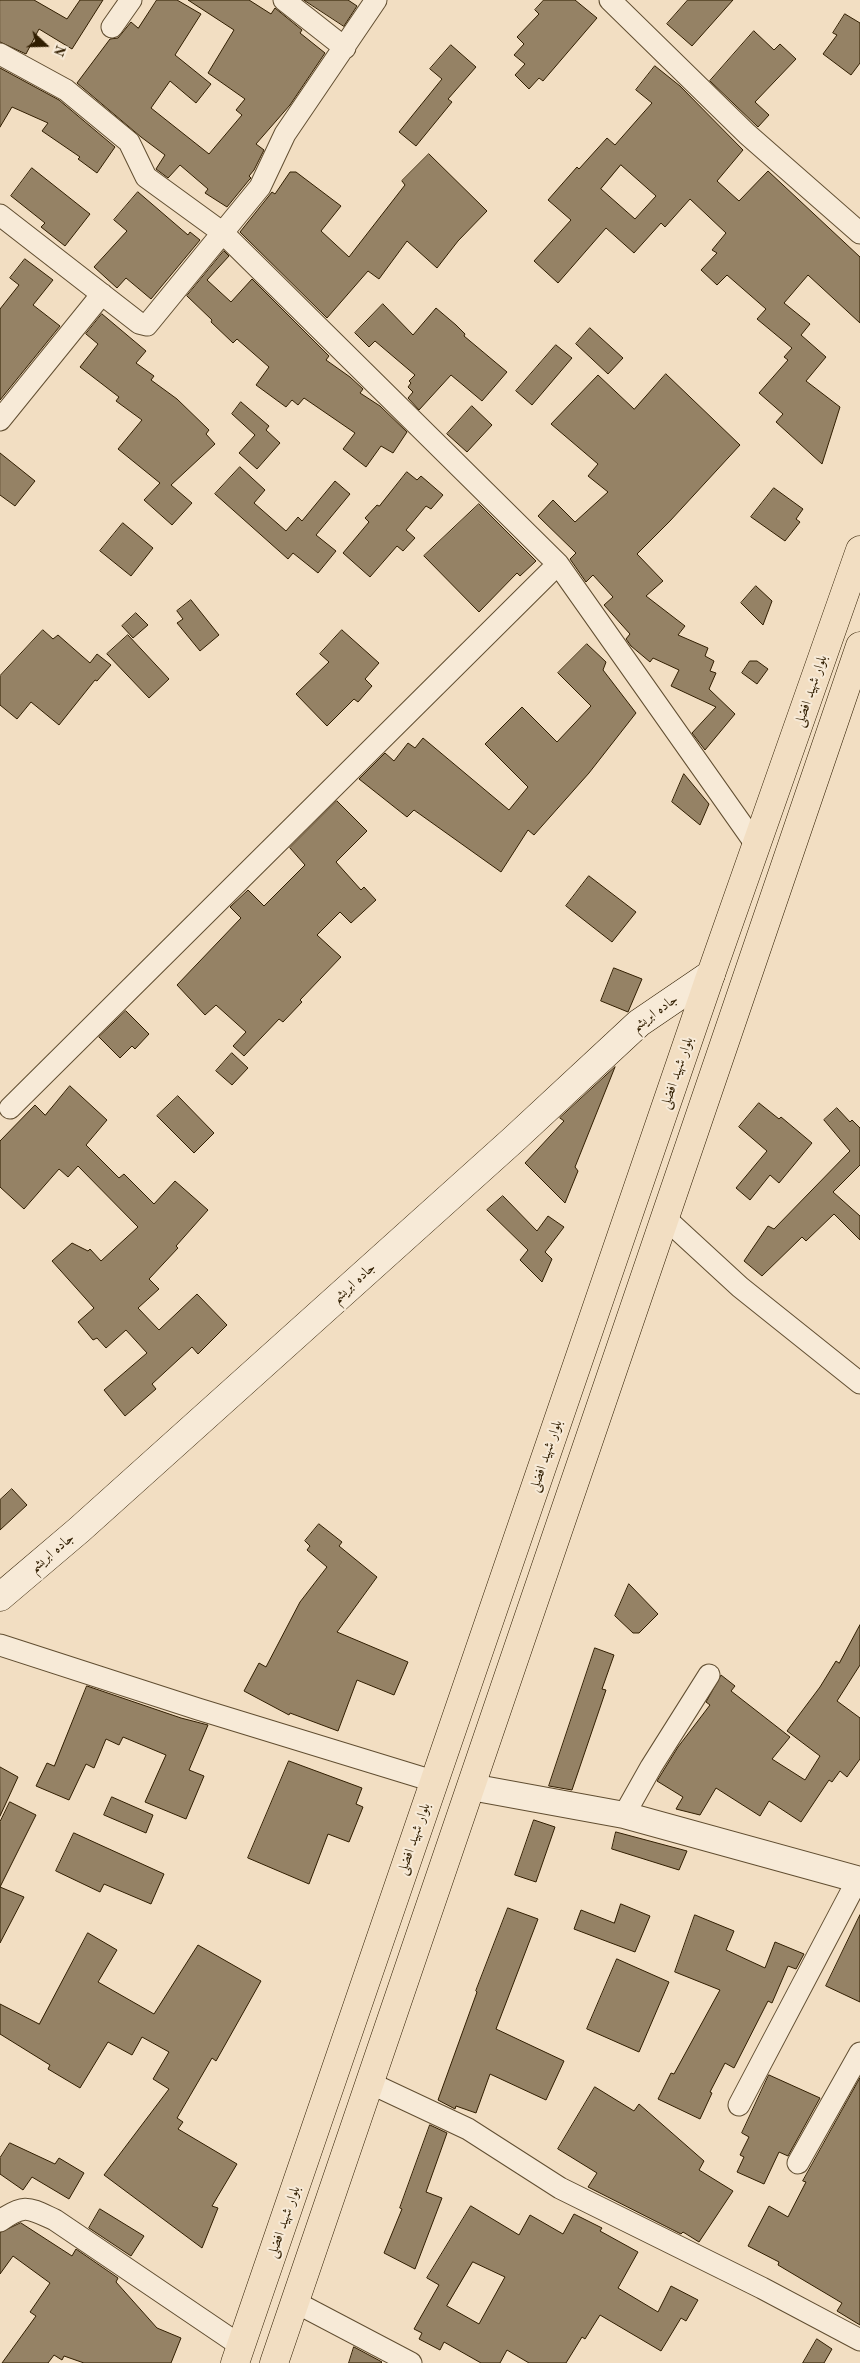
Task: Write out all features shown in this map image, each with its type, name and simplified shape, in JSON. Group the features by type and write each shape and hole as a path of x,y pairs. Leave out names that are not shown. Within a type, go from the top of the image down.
{"main road":[{"name":"بلوار شهید افضلی","path":"238,2354 711,974 860,550"},
{"path":"274,2363 665,1218 852,691 860,646"},
{"name":"جاده ابریشم","path":"0,1597 101,1510 513,1140 639,1023 711,974"},
{"path":"490,1620 521,1642"}],"street":[{"path":"112,28 131,0"},
{"path":"0,215 139,323 147,325 260,187 285,134 376,0"},
{"path":"610,0 747,134 860,233"},
{"path":"287,1 345,48"},
{"path":"0,54 66,90 94,111 129,142 146,177 223,234 558,564 757,846"},
{"path":"0,420 102,294"},
{"path":"10,1108 558,564"},
{"path":"665,1218 740,1287 860,1383"},
{"path":"0,1645 198,1709 434,1781"},
{"path":"624,1816 651,1768 709,1675"},
{"path":"471,1787 624,1816 859,1879 739,2105"},
{"path":"798,2163 860,2053"},
{"path":"370,2083 468,2129 560,2188 762,2288 860,2340"},
{"path":"0,2221 17,2210 32,2209 55,2220 238,2354"},
{"path":"295,2302 412,2363"}],"building":[{"path":"0,0 34,0 67,19 80,0 103,0 72,49 39,29 26,54 0,42"},
{"path":"157,0 177,0 201,14 175,55 211,84 196,103 170,81 151,108 209,154 242,115 236,110 245,99 208,73 234,30 188,0 249,0 271,14 275,8 302,30 300,33 325,53 290,105 256,144 264,150 249,176 251,178 227,207 205,193 208,189 180,165 168,178 156,169 165,155 77,83 110,39 118,38 131,22 138,28"},
{"path":"304,0 348,0 357,6 344,26"},
{"path":"544,0 575,0 597,18 543,81 539,78 529,89 515,75 525,64 514,55 524,44 517,37 539,14 535,10"},
{"path":"688,0 733,0 692,46 667,24"},
{"path":"845,14 860,23 860,63 851,75 823,54 837,35 833,33"},
{"path":"754,31 774,50 780,44 796,59 755,102 769,115 758,127 710,81"},
{"path":"451,45 476,67 448,99 452,102 416,146 399,132 442,79 430,69"},
{"path":"655,66 680,86 743,150 717,181 739,201 768,171 860,257 860,323 808,275 784,303 810,324 801,335 826,357 806,381 840,407 822,464 776,422 783,414 759,393 788,360 784,357 792,348 757,319 766,309 727,275 717,285 701,270 717,253 712,250 726,233 690,199 665,227 661,223 634,253 606,228 558,283 534,261 571,220 548,200 577,167 579,169 607,138 615,145 652,103 636,90","holes":["621,165 656,196 635,219 601,189"]},
{"path":"0,68 59,100 115,147 97,173 78,159 80,157 42,131 48,123 12,107 0,127"},
{"path":"429,154 487,211 458,241 437,268 407,241 379,279 368,271 327,318 240,232 272,192 275,194 290,172 296,172 341,206 321,231 349,257 405,185 402,181"},
{"path":"32,168 90,214 65,246 41,227 45,223 11,196"},
{"path":"138,192 188,235 190,232 200,240 151,299 126,278 117,288 94,267 127,231 114,220"},
{"path":"224,251 229,256 207,280 231,302 252,279 329,356 326,360 350,377 363,389 360,393 380,406 407,432 393,453 381,446 366,467 343,449 355,433 304,398 298,405 292,400 286,407 256,385 269,367 237,339 233,343 187,296"},
{"path":"25,259 53,280 33,305 60,326 0,400 0,309 19,285 10,278"},
{"path":"383,304 413,335 436,308 465,334 464,336 507,372 482,401 451,375 419,410 408,398 413,392 408,387 411,383 409,381 415,375 375,341 369,347 355,333"},
{"path":"102,314 146,351 136,363 154,376 151,380 177,399 209,430 206,434 215,444 171,485 192,503 172,525 144,500 160,483 118,449 142,420 116,401 119,397 80,367 98,344 86,334"},
{"path":"590,328 623,358 608,374 576,344"},
{"path":"556,345 572,358 532,405 516,391"},
{"path":"666,374 740,445 637,554 663,581 646,596 685,626 678,635 708,648 705,656 714,661 710,671 716,673 709,689 735,714 705,750 692,733 716,707 671,686 679,670 653,658 650,662 631,646 626,639 630,634 604,605 613,597 593,575 586,582 570,559 576,553 538,516 553,500 575,522 608,492 588,476 598,464 551,424 598,375 634,409"},
{"path":"241,402 269,426 266,430 280,443 257,469 239,453 255,435 232,414"},
{"path":"472,406 492,425 467,452 447,434"},
{"path":"0,453 35,481 15,506 0,495"},
{"path":"240,467 265,490 254,503 286,531 298,517 302,521 335,481 350,494 316,535 336,551 318,573 293,553 288,559 215,494"},
{"path":"407,472 417,480 421,476 443,495 431,509 426,506 406,530 415,538 403,551 397,546 370,577 343,553 369,522 365,518 377,505 379,506"},
{"path":"774,488 803,509 796,519 800,522 785,541 751,517"},
{"path":"479,504 536,561 520,576 517,573 479,612 424,556"},
{"path":"123,523 153,548 131,576 100,551"},
{"path":"756,586 772,601 763,625 741,603"},
{"path":"191,600 219,635 200,651 177,623 183,619 177,611"},
{"path":"136,613 148,625 133,638 122,626"},
{"path":"43,630 53,639 58,635 90,663 97,654 111,665 97,681 95,680 59,725 31,702 17,719 0,705 0,676"},
{"path":"342,630 379,663 365,679 372,686 358,702 354,699 327,726 296,694 329,662 320,654"},
{"path":"128,635 169,679 149,698 107,654"},
{"path":"587,644 606,662 603,670 636,713 589,773 534,835 528,830 501,872 414,810 407,817 359,779 385,753 394,761 408,743 415,748 423,738 509,810 528,787 485,744 522,707 557,742 591,706 558,673"},
{"path":"750,661 757,661 768,669 757,684 742,673"},
{"path":"684,774 709,804 700,825 672,802"},
{"path":"337,801 367,831 336,862 361,890 364,887 376,900 351,923 340,912 317,935 341,957 300,1000 302,1002 283,1022 279,1019 244,1056 233,1046 246,1032 216,1005 205,1015 177,985 241,918 230,907 248,890 264,906 305,865 290,848"},
{"path":"589,876 636,912 612,942 566,906"},
{"path":"614,968 642,979 628,1012 601,1001"},
{"path":"126,1011 149,1034 135,1049 132,1046 120,1058 99,1037"},
{"path":"232,1053 248,1068 232,1085 216,1071"},
{"path":"615,1067 575,1167 578,1171 565,1203 525,1163 564,1121 560,1118"},
{"path":"70,1086 107,1120 86,1145 119,1178 124,1174 154,1204 175,1181 208,1210 176,1246 178,1248 149,1279 159,1289 138,1308 159,1330 197,1294 227,1325 198,1354 192,1347 152,1384 156,1389 125,1416 104,1390 147,1353 126,1330 106,1348 97,1338 93,1340 78,1322 94,1308 52,1261 72,1243 88,1251 90,1249 101,1261 138,1227 78,1166 68,1177 59,1169 24,1209 0,1187 0,1141 35,1105 45,1115"},
{"path":"178,1096 214,1133 194,1153 157,1116"},
{"path":"759,1103 779,1119 781,1117 812,1143 779,1183 770,1175 750,1200 736,1188 767,1151 739,1127"},
{"path":"837,1108 850,1122 852,1120 860,1128 860,1165 833,1192 860,1216 860,1240 834,1214 806,1241 802,1237 762,1276 744,1261 768,1226 774,1229 850,1151 824,1120"},
{"path":"503,1196 537,1231 548,1216 564,1227 545,1252 552,1259 542,1282 520,1260 528,1250 487,1210"},
{"path":"12,1489 27,1505 0,1530 0,1500"},
{"path":"319,1524 342,1542 339,1546 377,1577 337,1632 408,1662 394,1695 357,1680 338,1731 290,1713 289,1715 244,1691 259,1663 266,1667 300,1602 327,1567 307,1550 310,1546 305,1541"},
{"path":"629,1584 658,1614 639,1633 633,1633 615,1616"},
{"path":"860,1625 860,1665 837,1701 860,1718 860,1759 847,1777 840,1771 832,1782 829,1780 801,1822 769,1801 760,1816 716,1788 700,1815 676,1809 683,1797 657,1781 678,1747 710,1705 706,1702 721,1675 735,1686 731,1691 790,1737 772,1759 805,1780 820,1756 787,1731 820,1687 836,1661 839,1663"},
{"path":"595,1648 614,1655 602,1689 606,1690 572,1790 549,1786"},
{"path":"87,1686 181,1718 208,1725 189,1770 204,1776 186,1819 145,1802 166,1755 123,1737 119,1745 106,1739 94,1768 86,1764 69,1800 36,1786 47,1763 54,1766"},
{"path":"289,1761 362,1788 356,1804 363,1807 349,1842 328,1834 309,1884 248,1858"},
{"path":"0,1767 18,1777 0,1816"},
{"path":"112,1797 153,1815 146,1833 104,1815"},
{"path":"10,1802 36,1815 0,1887 0,1822"},
{"path":"534,1820 555,1827 536,1882 515,1875"},
{"path":"616,1832 687,1851 679,1870 612,1849"},
{"path":"74,1833 164,1874 151,1904 104,1884 100,1892 56,1871"},
{"path":"0,1887 24,1897 0,1943"},
{"path":"621,1904 650,1916 635,1952 574,1929 581,1910 614,1923"},
{"path":"508,1908 538,1919 496,2029 564,2061 546,2100 490,2074 476,2113 456,2106 455,2109 438,2100 476,1991"},
{"path":"695,1915 734,1931 726,1950 765,1968 775,1942 804,1954 796,1969 788,1966 772,2003 768,2001 734,2068 725,2063 710,2092 712,2093 700,2119 658,2099 671,2073 674,2074 720,1990 675,1972"},
{"path":"860,1915 860,2002 826,1986"},
{"path":"88,1933 117,1950 98,1982 154,2014 198,1945 261,1981 216,2061 212,2058 177,2118 183,2122 178,2129 237,2164 212,2206 218,2208 202,2248 104,2175 169,2089 153,2079 169,2052 142,2037 132,2055 108,2042 80,2088 48,2069 50,2065 0,2034 0,2004 39,2024"},
{"path":"617,1959 669,1982 639,2052 587,2029"},
{"path":"769,2075 820,2098 788,2156 779,2152 764,2184 737,2172 744,2157 740,2155 749,2137 742,2133"},
{"path":"860,2078 860,2325 837,2311 842,2303 778,2265 779,2262 748,2246 769,2206 788,2217 806,2182 803,2181"},
{"path":"595,2087 634,2111 639,2104 704,2161 699,2170 733,2191 699,2242 683,2232 681,2234 588,2187 597,2173 558,2149"},
{"path":"430,2125 447,2133 426,2192 442,2198 415,2269 384,2253 402,2209 400,2208"},
{"path":"10,2143 55,2164 59,2158 84,2173 69,2199 32,2177 23,2190 0,2174 0,2158"},
{"path":"471,2206 519,2235 530,2215 563,2234 574,2214 602,2228 600,2231 638,2252 618,2288 658,2312 671,2286 698,2300 686,2321 681,2318 661,2351 600,2315 585,2339 582,2337 566,2363 529,2363 507,2350 500,2363 481,2363 444,2342 440,2350 419,2339 422,2333 414,2329 439,2285 427,2278","holes":["473,2262 505,2277 479,2324 447,2306"]},
{"path":"100,2209 144,2236 131,2256 89,2228"},
{"path":"21,2223 72,2256 76,2249 118,2278 116,2282 157,2328 181,2338 171,2363 84,2363 64,2356 62,2360 54,2355 48,2363 2,2363 36,2316 30,2312 50,2283 13,2256 0,2274 0,2233"},
{"path":"817,2339 832,2349 824,2363 803,2363"},
{"path":"354,2347 382,2362 349,2363"}]}
